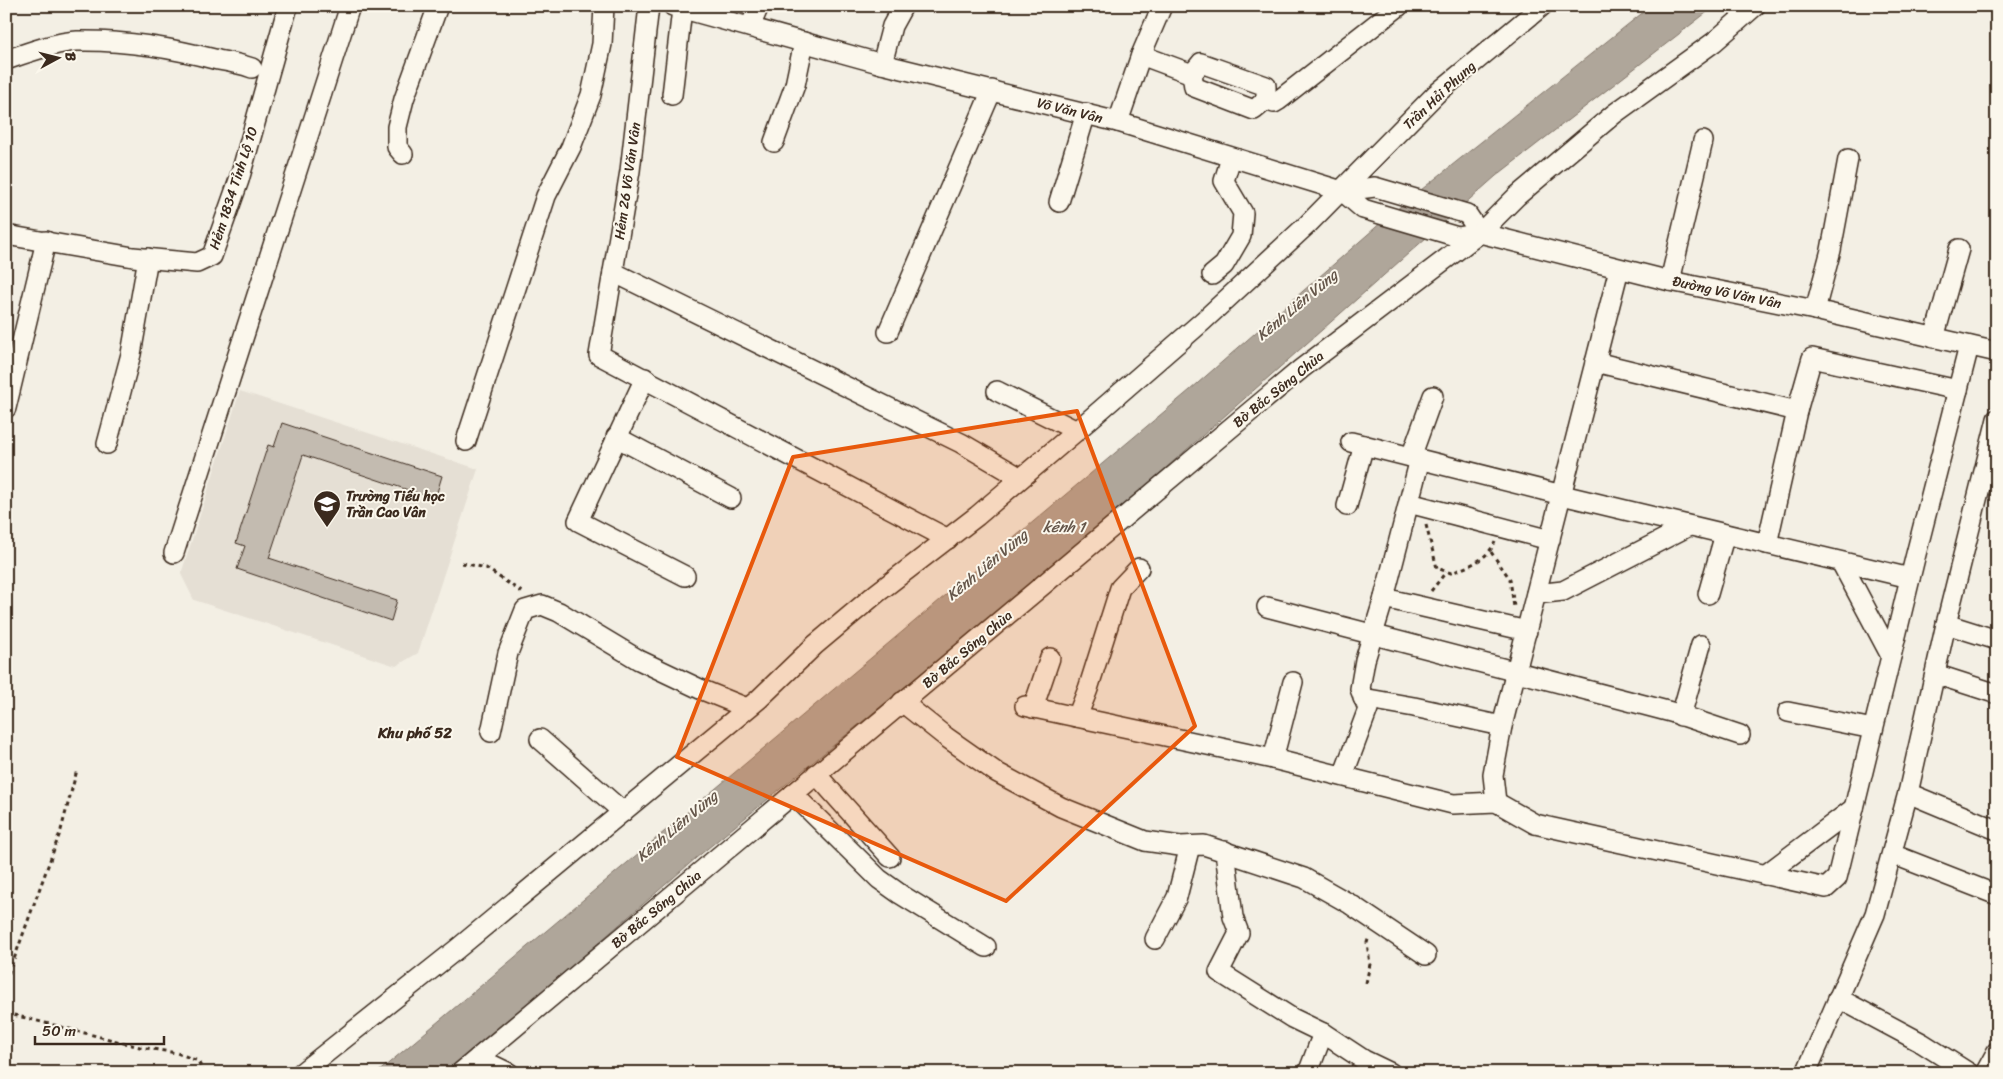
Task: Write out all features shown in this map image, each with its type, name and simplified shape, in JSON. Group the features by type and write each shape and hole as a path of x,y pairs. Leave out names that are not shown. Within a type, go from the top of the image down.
{"street":[{"name":"Hẻm 1834 Tỉnh Lộ 10","path":"6,235 148,258 197,263 212,256 239,180 288,6"},
{"path":"174,553 350,6"},
{"path":"403,154 398,147 397,127 438,6"},
{"path":"466,441 546,196 571,147 591,95 602,44 604,6"},
{"name":"Hẻm 26 Võ Văn Vân","path":"645,378 599,355 630,171 650,6"},
{"path":"750,27 759,6"},
{"path":"882,64 892,26 903,6"},
{"path":"1118,122 1141,55 1162,6"},
{"path":"1266,100 1274,103 1279,100 1398,6"},
{"name":"Trần Hải Phụng","path":"301,1073 457,949 623,812 747,708 808,650 877,593 948,539 1204,321 1342,191 1436,94 1542,6"},
{"name":"Bờ Bắc Sông Chùa","path":"470,1068 816,774 1301,369 1480,233 1517,196 1614,114 1714,42 1755,6"},
{"path":"672,95 677,7"},
{"name":"Võ Văn Vân","path":"677,7 882,64 1118,122 1342,191 1363,209 1458,237"},
{"path":"6,60 28,52 75,41 168,49 206,56 252,68"},
{"path":"774,142 795,85 804,42"},
{"path":"1141,55 1192,74"},
{"path":"1201,63 1210,66 1266,86 1266,100 1254,110 1194,87 1192,74 1201,63"},
{"path":"888,332 992,90"},
{"path":"1059,202 1086,113"},
{"path":"1670,281 1703,141"},
{"path":"1212,275 1224,266 1241,236 1242,213 1224,181 1232,158"},
{"path":"1815,310 1831,250 1848,159"},
{"path":"1342,191 1375,187 1468,214 1480,233"},
{"name":"Đường Võ Văn Vân","path":"1458,237 1480,233 1670,281 1815,310 1997,352"},
{"path":"6,408 46,241"},
{"path":"1934,338 1959,249"},
{"path":"107,444 131,354 148,258"},
{"path":"1496,802 1493,775 1502,726 1619,269"},
{"path":"613,272 961,443 1021,478"},
{"path":"1050,658 1029,707 1273,759 1454,804 1496,802 1535,824 1826,888 1837,878 1969,346"},
{"path":"1767,544 1797,411 1812,358 1958,390"},
{"path":"1595,362 1797,411"},
{"path":"685,576 578,521 645,378 948,539"},
{"path":"997,391 1076,431"},
{"path":"1343,776 1368,710 1360,689 1365,660 1384,598 1417,505 1415,458 1433,396"},
{"path":"1810,1072 1838,998 1875,914 1908,793 1946,624 1997,419"},
{"path":"616,437 731,498"},
{"path":"1347,506 1358,443 1562,495 1910,578"},
{"path":"1417,505 1550,540"},
{"path":"1536,594 1563,591 1689,526"},
{"path":"1708,594 1725,534"},
{"path":"1841,562 1891,656"},
{"path":"1077,717 1088,689 1120,588 1139,568"},
{"path":"1384,598 1527,630"},
{"path":"491,732 508,653 525,610 542,605 560,612 639,660 700,689 747,708"},
{"path":"1267,607 1681,716 1740,735"},
{"path":"1946,624 1997,640"},
{"path":"1681,716 1701,645"},
{"path":"1935,674 1994,693"},
{"path":"1273,759 1293,682"},
{"path":"1363,698 1502,726"},
{"path":"902,702 946,737 996,772 1061,807 1145,841 1180,846 1204,845 1304,878 1350,904 1426,955"},
{"path":"1788,712 1873,729"},
{"path":"540,738 623,812"},
{"path":"816,774 890,857"},
{"path":"1908,793 1997,830"},
{"path":"793,794 879,879 986,947"},
{"path":"1765,875 1854,808"},
{"path":"1155,939 1177,897 1190,846"},
{"path":"1225,851 1233,917 1239,933 1219,972 1292,1018 1323,1033 1364,1060 1391,1073"},
{"path":"1892,854 1997,895"},
{"path":"1838,998 1922,1043 1969,1073"},
{"path":"1308,1073 1323,1033"},
{"path":"1985,1073 1997,1051"},
{"path":"470,1068 509,1073"}],"path":[{"path":"1417,505 1424,515 1437,568 1451,574 1472,565 1491,552 1502,528"},
{"path":"1491,552 1510,580 1514,607 1507,626"},
{"path":"462,563 486,568 542,605"},
{"path":"1424,607 1429,593 1446,572"},
{"path":"6,981 61,830 77,770"},
{"path":"1366,983 1370,964 1367,943 1371,928 1380,924"},
{"path":"6,1013 140,1046 177,1053 198,1061 204,1073"}],"highlighted area":[{"path":"1077,411 1195,726 1006,901 677,757 793,457"}],"shaded area":[{"name":"Trường Tiểu học Trần Cao Vân","path":"240,391 478,469 418,653 396,666 194,600 181,574"}],"water":[{"name":"kênh 1","path":"1651,6 1715,6 1496,176 1089,536 696,858 449,1073 377,1073 1190,390 1391,214"}],"building":[{"path":"282,423 442,476 435,499 303,455 269,558 397,600 391,621 237,569 245,546 236,543 268,445 274,447"}],"place":[{"name":"Trường Tiểu học Trần Cao Vân","path":"327,528"}],"district":[{"name":"Khu phố 52","path":"415,733"}],"water label":[{"name":"Kênh Liên Vùng","path":"1297,305"},
{"name":"Kênh Liên Vùng","path":"987,565"},
{"name":"Kênh Liên Vùng","path":"677,826"}]}
